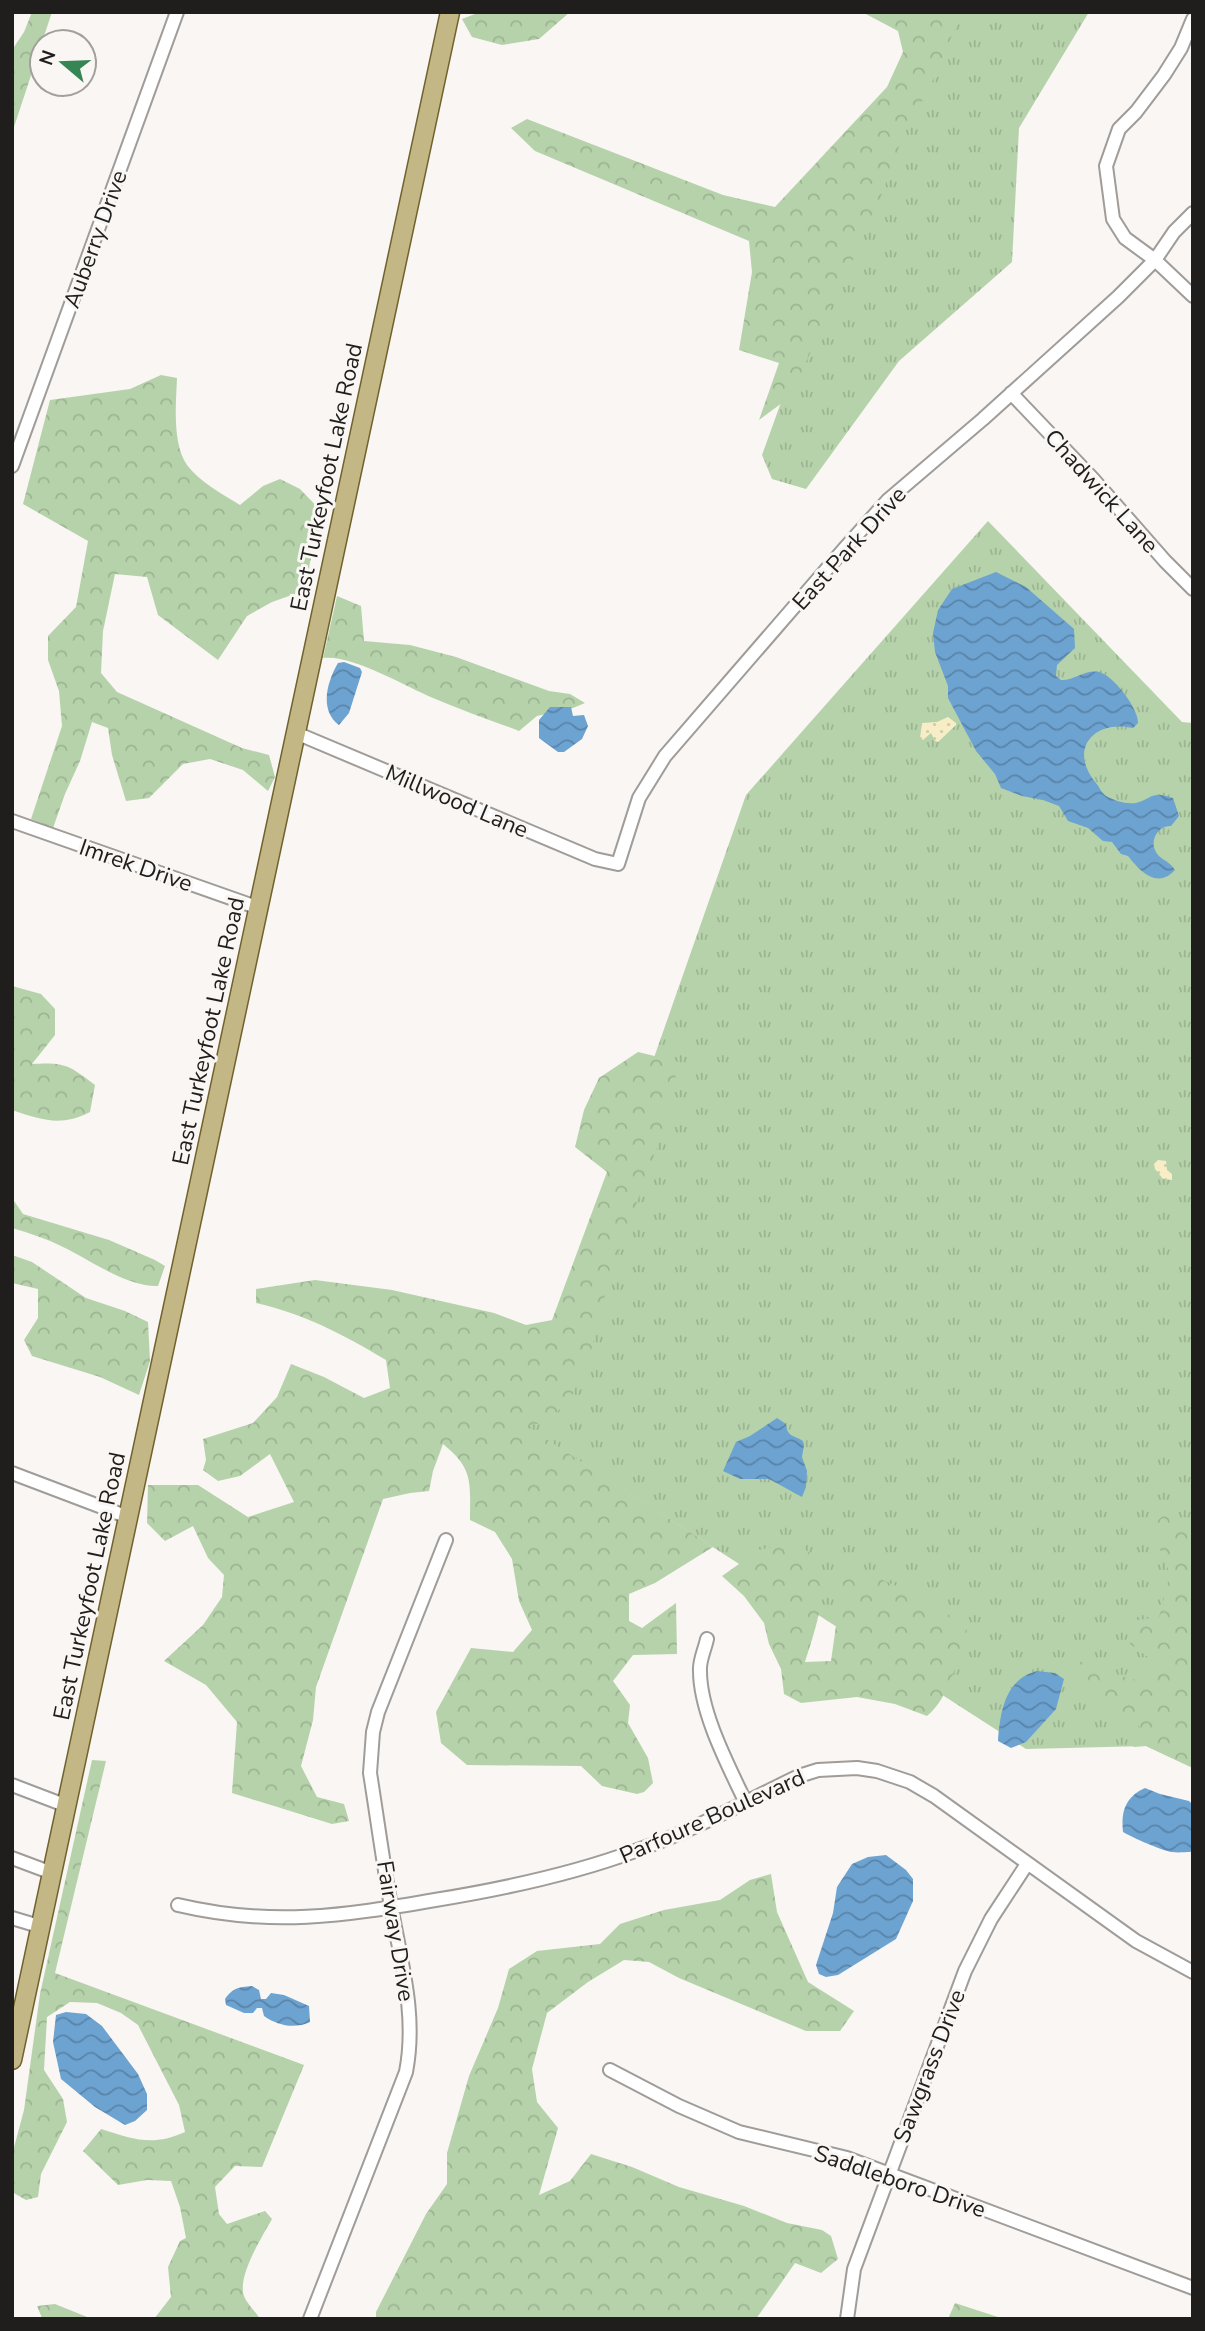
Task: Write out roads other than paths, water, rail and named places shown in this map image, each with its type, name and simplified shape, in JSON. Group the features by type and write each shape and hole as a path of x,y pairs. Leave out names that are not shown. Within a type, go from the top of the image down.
{"main road":[{"name":"East Turkeyfoot Lake Road","path":"12,2060 450,12"}],"street":[{"name":"Auberry Drive","path":"12,466 177,12"},
{"path":"1193,19 1181,48 1164,75 1136,112 1119,129 1106,166 1113,219 1125,238 1155,260 1193,296"},
{"name":"East Park Drive","path":"618,864 639,798 665,756 888,500 1118,298 1155,260 1174,232 1193,214"},
{"name":"Chadwick Lane","path":"1012,393 1193,589"},
{"name":"Millwood Lane","path":"296,733 595,859 618,864"},
{"name":"Imrek Drive","path":"12,821 259,908"},
{"path":"12,1473 128,1517"},
{"name":"Fairway Drive","path":"310,2319 408,2062 411,2031 408,1990 391,1908 370,1773 373,1732 378,1712 446,1540"},
{"path":"707,1639 699,1670 704,1692 717,1739 745,1801"},
{"name":"Parfoure Boulevard","path":"178,1905 228,1915 274,1918 337,1916 488,1892 597,1865 658,1842 799,1776 818,1770 857,1768 877,1771 910,1782 934,1796 1136,1941 1193,1972"},
{"path":"12,1786 67,1806"},
{"path":"12,1858 52,1873"},
{"name":"Sawgrass Drive","path":"847,2319 853,2269 975,1948 1027,1864"},
{"path":"12,1918 42,1927"},
{"name":"Saddleboro Drive","path":"610,2070 678,2106 739,2132 846,2158 1193,2288"}],"water":[{"path":"996,572 1026,587 1074,629 1075,648 1057,665 1056,676 1066,680 1089,672 1105,674 1130,702 1138,723 1133,728 1119,726 1096,733 1089,740 1084,759 1088,771 1104,794 1119,802 1138,802 1155,795 1173,798 1179,816 1171,826 1159,830 1154,841 1157,853 1175,870 1168,876 1149,876 1128,856 1121,854 1112,842 1103,841 1088,828 1068,821 1059,806 1001,788 995,774 976,751 948,698 948,686 935,652 933,633 938,610 952,589"},
{"path":"344,662 360,668 362,672 349,713 339,725 329,712 327,695 338,663"},
{"path":"550,707 571,707 573,716 584,715 588,726 582,739 564,752 558,752 539,738 539,720"},
{"path":"777,1418 786,1424 789,1434 803,1441 802,1457 807,1471 802,1497 769,1479 740,1479 723,1471 736,1442"},
{"path":"1037,1671 1055,1673 1064,1679 1056,1709 1026,1742 1011,1748 998,1741 1006,1698 1018,1681"},
{"path":"1145,1788 1189,1801 1193,1805 1193,1850 1168,1851 1123,1832 1126,1806 1133,1796"},
{"path":"886,1855 913,1879 913,1901 896,1939 838,1975 826,1977 819,1974 816,1965 833,1913 837,1887 852,1864 868,1857"},
{"path":"252,1986 259,1990 261,1999 266,1999 271,1993 284,1995 309,2006 310,2022 287,2025 264,2016 262,2008 257,2008 253,2013 244,2013 226,2005 225,1999 233,1990"},
{"path":"66,2012 86,2014 102,2026 138,2074 147,2094 147,2110 135,2121 125,2125 95,2107 61,2079 53,2042 56,2015"}]}
